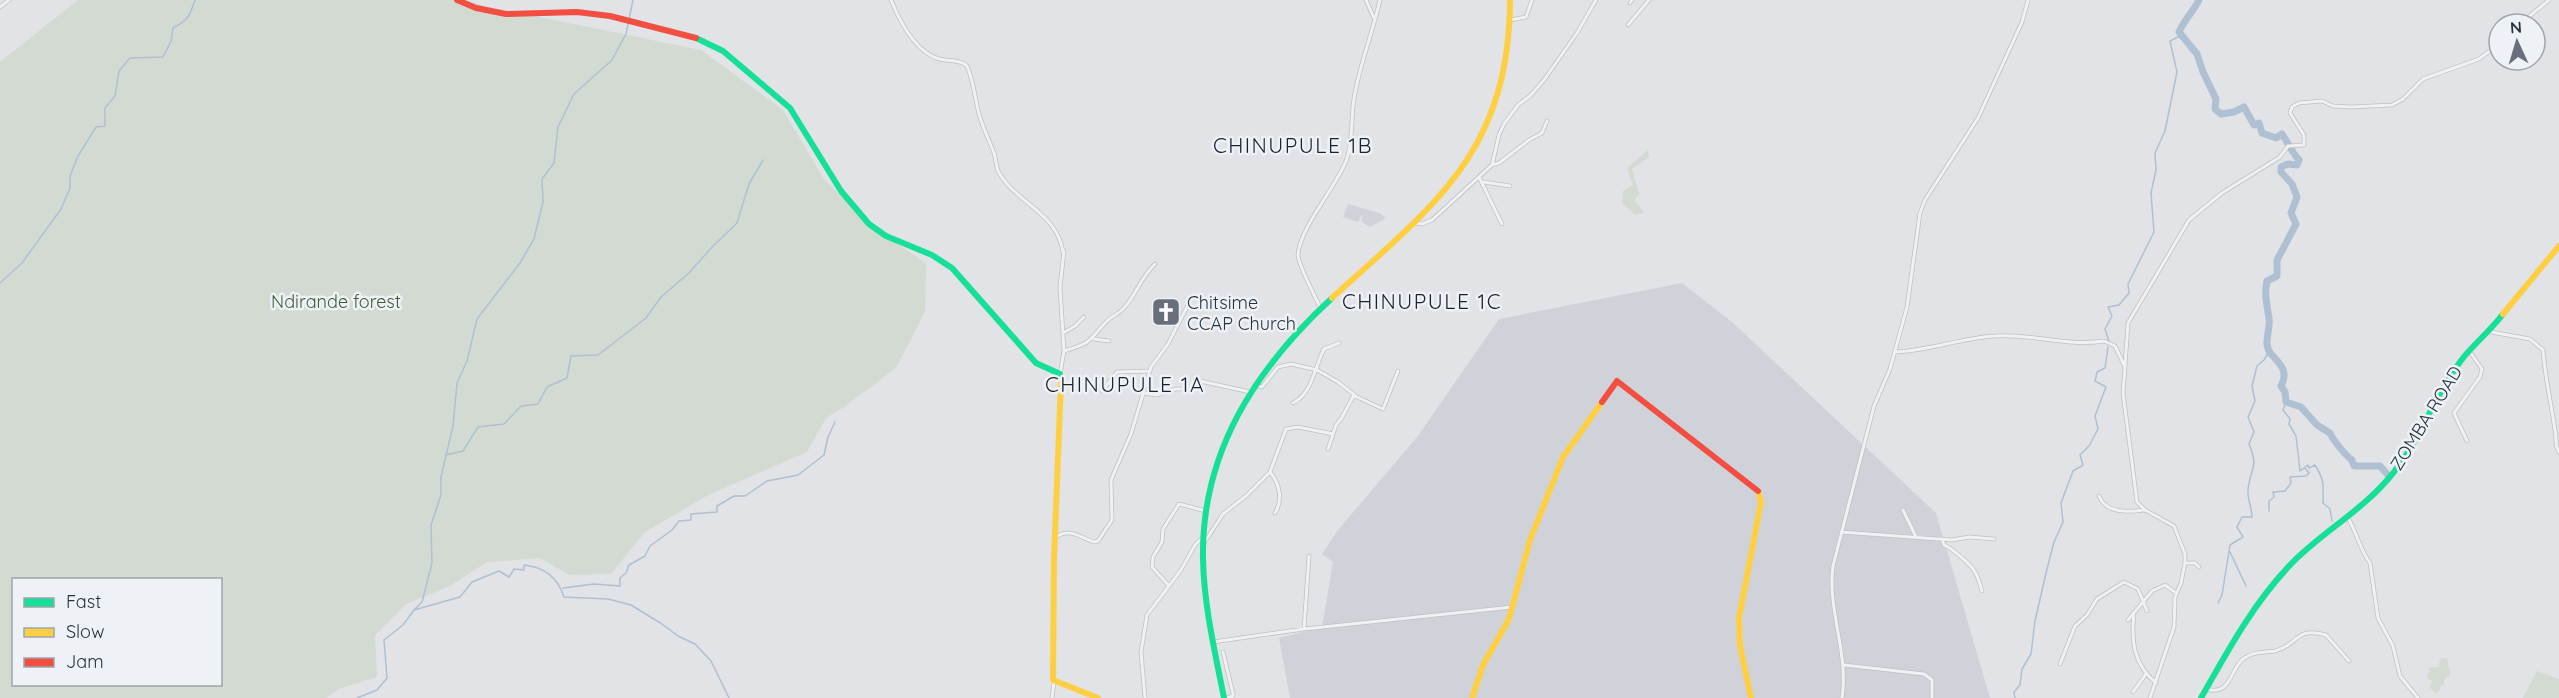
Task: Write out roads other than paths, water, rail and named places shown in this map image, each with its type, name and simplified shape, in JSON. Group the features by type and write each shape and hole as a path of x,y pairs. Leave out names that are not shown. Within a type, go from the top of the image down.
{"main road":[{"path":"457,0 476,8 506,14 595,13 691,34 723,51 790,108 836,183 869,224 886,236 932,255 952,268 1036,363 1060,374 1062,394 1056,537 1054,681 1098,698"},
{"path":"1226,698 1205,594 1203,537 1206,511 1218,461 1228,434 1250,392 1290,341 1452,184 1483,132 1498,96 1507,56 1510,0"},
{"name":"ZOMBA ROAD","path":"2201,698 2241,627 2260,601 2292,563 2348,518 2376,492 2399,465 2447,382 2559,246"},
{"path":"1472,698 1483,665 1509,619 1530,540 1563,457 1617,381 1759,492 1761,502 1739,618 1740,646 1751,698"}],"street":[{"path":"0,7 9,0"},
{"path":"891,0 905,29 924,50 937,59 961,63 968,68 979,114 994,153 998,171 1007,183 1057,230 1064,251 1060,287 1064,351 1060,374"},
{"path":"1366,0 1374,20"},
{"path":"1321,309 1299,263 1298,252 1309,225 1347,160 1355,90 1373,32 1380,0"},
{"path":"1510,20 1526,17 1532,0"},
{"path":"1492,165 1504,124 1518,105 1530,96 1544,80 1577,33 1596,0"},
{"path":"1628,25 1649,0"},
{"path":"1842,698 1844,665 1832,576 1841,532 1874,406 1895,352 1907,307 1920,213 1925,200 1978,118 2022,22 2028,0"},
{"path":"2534,12 2549,0"},
{"path":"2150,698 2157,683 2164,651 2174,627 2176,593 2181,583 2185,554 2174,526 2145,510 2137,502 2135,495 2123,393 2128,323 2189,220 2222,192 2280,157 2288,146 2304,145 2304,135 2290,113 2292,107 2299,103 2322,101 2332,106 2391,105 2403,99 2423,79 2479,59 2487,53"},
{"path":"1413,223 1422,224 1432,220 1492,165 1499,163 1528,140 1541,135 1547,121"},
{"path":"1479,177 1484,182 1487,195 1502,224"},
{"path":"1484,182 1510,186"},
{"path":"1064,351 1094,339 1110,318 1124,308 1143,276 1155,264"},
{"path":"1056,537 1062,532 1069,532 1094,542 1098,541 1112,520 1111,480 1131,434 1150,371 1168,344 1190,301"},
{"path":"1063,333 1084,317"},
{"path":"2489,332 2530,339 2543,350 2555,429 2555,447 2559,452"},
{"path":"1895,352 1995,336 2071,343 2094,344 2104,341 2115,346 2125,367"},
{"path":"1094,339 1108,341"},
{"path":"1293,403 1299,399 1317,370 1324,349 1339,343"},
{"path":"2467,441 2454,413 2480,376 2482,369 2470,352"},
{"path":"1255,385 1263,386 1274,371 1285,364 1317,370 1338,382 1354,395 1385,408 1398,371"},
{"path":"1102,391 1117,372 1150,371"},
{"path":"1144,393 1156,395 1172,389 1191,389 1199,381 1250,392"},
{"path":"1328,449 1336,425 1354,395"},
{"path":"1203,545 1223,514 1246,496 1270,472 1280,441 1289,427 1333,434"},
{"path":"1270,472 1280,496 1275,513"},
{"path":"2099,496 2101,502 2116,511 2145,510"},
{"path":"1168,586 1152,567 1153,557 1162,542 1163,529 1179,504 1206,511"},
{"path":"1903,510 1916,537"},
{"path":"2348,518 2356,530 2365,556 2370,563 2378,618 2392,646 2400,676 2418,698"},
{"path":"1841,532 1942,539 1969,537 1994,539"},
{"path":"1145,698 1141,658 1145,621 1195,545 1203,537"},
{"path":"1942,539 1944,545 1950,547 1956,555 1973,568 1982,591"},
{"path":"1304,629 1309,556"},
{"path":"2185,563 2195,563 2199,567"},
{"path":"2060,664 2072,631 2097,599 2124,582 2138,589 2147,611"},
{"path":"2127,620 2152,591 2163,585 2176,593"},
{"path":"1213,642 1304,629 1513,606"},
{"path":"2134,612 2136,657 2146,674 2157,683"},
{"path":"2207,689 2218,690 2225,685 2232,678 2239,662 2251,654 2276,650 2305,633 2326,635 2349,661"},
{"path":"1223,652 1233,694 1226,698"},
{"path":"1844,665 1929,676 1933,684 1932,698"},
{"path":"2133,692 2146,674"},
{"path":"1052,698 1054,681"}],"waterway":[{"path":"0,283 22,263 61,209 70,188 70,176 78,156 96,127 105,126 105,108 115,96 119,71 130,58 163,57 171,41 173,28 188,17 195,0"},
{"path":"414,610 422,602 432,563 431,525 441,495 441,477 453,426 457,383 467,361 477,319 520,263 534,239 543,202 542,179 554,163 558,127 574,94 612,60 626,34 633,0"},
{"path":"2199,0 2179,32 2197,54 2216,99 2215,109 2221,114 2234,112 2244,107 2254,125 2259,123 2262,133 2276,138 2282,134 2293,152"},
{"path":"2109,341 2105,329 2112,316 2108,307 2119,305 2129,293 2128,284 2154,232 2151,193 2156,170 2155,153 2165,131 2177,72 2170,41 2182,35"},
{"path":"2295,155 2299,160 2297,165 2288,164 2281,167 2281,172 2292,184 2297,197 2291,213 2296,224 2277,260 2277,276 2267,281 2268,350 2284,372 2281,386 2285,392 2286,402 2301,407 2317,425 2330,433 2352,460 2354,466 2380,466 2388,475"},
{"path":"445,455 463,451 478,427 504,424 521,406 538,404 547,387 567,378 571,356 598,355 646,318 661,297 689,273 737,223 749,184 763,160"},
{"path":"2015,698 2014,692 2020,685 2022,669 2031,654 2035,621 2047,569 2054,542 2063,522 2061,503 2073,471 2083,465 2080,455 2089,446 2098,429 2095,416 2106,387 2095,381 2097,372 2105,368 2108,347"},
{"path":"2218,603 2222,595 2230,545 2243,537 2237,527 2242,517 2252,517 2248,489 2254,463 2249,444 2254,432 2248,417 2255,401 2252,386 2257,366 2270,350"},
{"path":"2286,402 2283,410 2290,419 2289,424 2296,436 2300,471 2308,465 2309,468 2315,465 2322,479 2323,503 2330,509 2332,521"},
{"path":"563,588 594,584 620,586 620,578 626,573 629,565 645,556 650,546 672,530 679,521 691,520 691,514 717,512 717,506 734,496 745,496 767,481 798,475 824,455 828,437 835,422"},
{"path":"2269,511 2269,501 2274,497 2273,492 2285,491 2291,483 2290,477 2306,476 2309,473 2305,468"},
{"path":"2230,552 2246,586"},
{"path":"357,698 377,690 387,678 384,640 403,625 414,610 460,597 472,582 499,571 509,577 514,569 524,570 524,565 544,571 558,584 564,597 608,599 631,605 678,636 695,644 711,661 729,698"}],"place":[{"name":"Chitsime CCAP Church","path":"1166,312"}],"district":[{"name":"CHINUPULE 1B","path":"1293,145"},
{"name":"CHINUPULE 1C","path":"1422,301"},
{"name":"CHINUPULE 1A","path":"1125,384"}],"park label":[{"name":"Ndirande forest","path":"336,301"}]}
